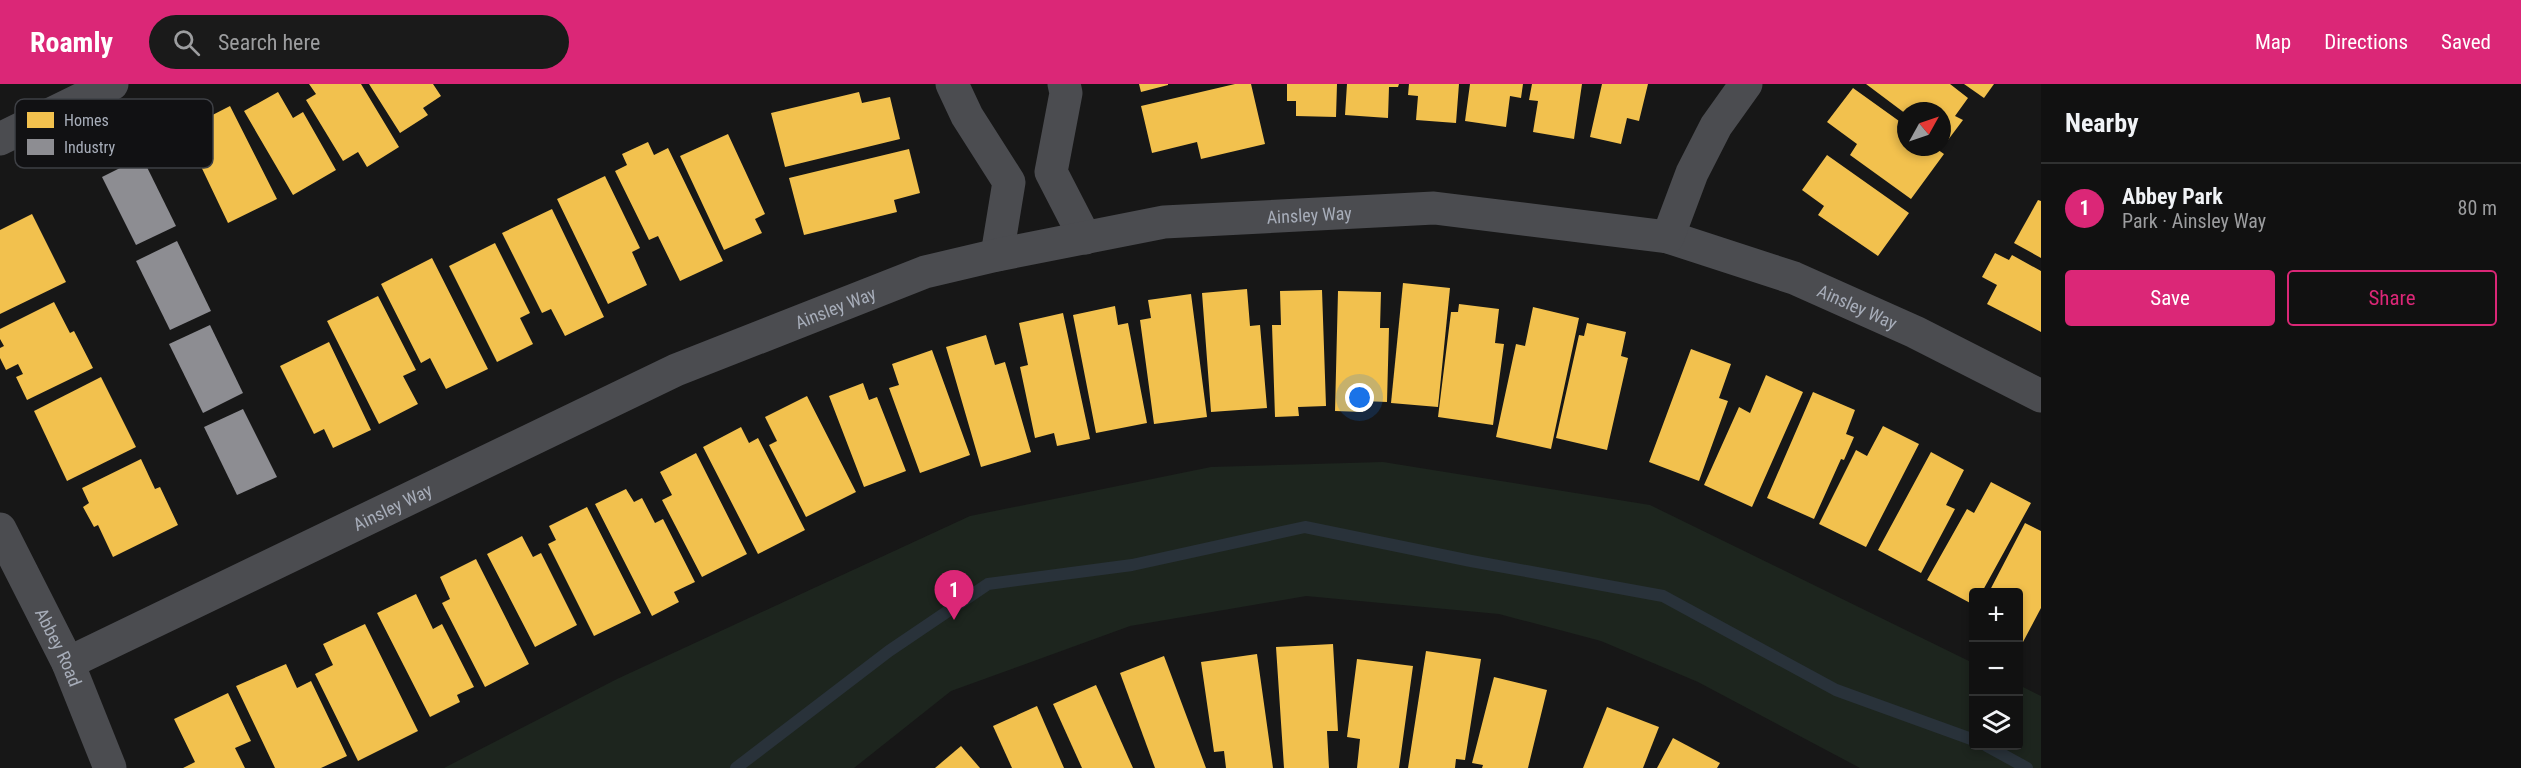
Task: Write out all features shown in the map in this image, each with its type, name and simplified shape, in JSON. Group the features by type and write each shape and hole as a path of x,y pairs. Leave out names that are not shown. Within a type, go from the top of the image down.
{"street":[{"path":"81,99 112,84"},
{"path":"952,84 966,116 1009,182 997,255"},
{"path":"1064,84 1066,93 1052,172 1085,238"},
{"path":"1668,237 1692,174 1716,126 1746,84"},
{"path":"0,139 15,132"},
{"name":"Ainsley Way","path":"68,663 676,370 925,272 997,255 1164,222 1434,208 1668,237 1794,278 1915,332 2041,396"},
{"name":"Abbey Road","path":"0,529 68,663 110,768"}],"shaded area":[{"path":"1383,462 1650,505 1969,661 1969,750 2023,750 2023,687 2041,696 2041,768 1860,768 1698,682 1601,641 1499,614 1306,596 1130,626 951,691 854,768 444,768 617,679 970,516 1211,467"}],"building: Homes":[{"path":"309,84 361,84 399,147 367,167 358,152 343,161 306,100 316,94"},
{"path":"369,84 433,84 441,96 423,108 428,115 400,133"},
{"path":"1139,84 1168,84 1168,85 1141,92"},
{"path":"1235,84 1251,84 1265,144 1201,159 1197,142 1152,153 1141,106"},
{"path":"1287,84 1337,84 1336,117 1296,116 1296,101 1287,101"},
{"path":"1347,84 1399,84 1398,87 1389,87 1388,118 1345,115"},
{"path":"1409,84 1459,84 1456,123 1416,120 1418,96 1408,95"},
{"path":"1470,84 1523,84 1521,98 1510,96 1506,127 1465,121"},
{"path":"1532,84 1582,84 1574,139 1533,132 1538,101 1529,100"},
{"path":"1602,84 1648,84 1639,121 1627,118 1621,144 1590,137"},
{"path":"1866,84 1950,84 1968,98 1955,116 1963,120 1951,136 1951,102 1897,102 1897,107"},
{"path":"1964,84 1994,84 1984,98"},
{"path":"1853,88 1897,120 1897,156 1943,156 1911,199 1850,155 1857,144 1827,122"},
{"path":"278,92 293,118 303,112 336,170 293,195 244,111"},
{"path":"859,92 862,103 890,97 900,139 785,167 771,113"},
{"path":"230,106 277,199 228,223 202,168 213,168 213,115"},
{"path":"728,134 765,214 755,219 762,233 724,250 680,156"},
{"path":"648,142 654,155 668,148 723,261 680,281 658,236 649,240 615,171 627,165 622,154"},
{"path":"909,149 920,193 894,200 897,212 804,235 789,178"},
{"path":"1827,155 1909,213 1878,256 1818,215 1824,206 1802,190"},
{"path":"605,176 640,248 632,252 647,285 608,304 557,199"},
{"path":"2038,200 2041,201 2041,258 2014,243"},
{"path":"552,209 604,317 565,336 551,309 542,313 502,233"},
{"path":"32,214 66,282 0,314 0,230"},
{"path":"495,243 530,313 520,318 533,344 497,362 449,266"},
{"path":"1995,253 2009,260 2012,255 2041,271 2041,332 1987,304 1997,285 1982,277"},
{"path":"432,258 488,369 446,389 430,358 421,363 381,284"},
{"path":"1403,283 1450,288 1438,407 1391,403"},
{"path":"1247,289 1250,326 1260,325 1267,408 1211,412 1202,293"},
{"path":"1322,290 1326,406 1298,407 1299,416 1275,417 1272,325 1281,325 1280,291"},
{"path":"1338,291 1381,292 1380,328 1389,328 1387,402 1363,401 1363,412 1335,411"},
{"path":"1191,294 1207,417 1154,424 1140,320 1151,318 1148,300"},
{"path":"378,296 416,370 403,376 418,404 379,424 327,321"},
{"path":"54,302 70,333 74,331 93,368 27,400 16,377 23,374 18,364 6,370 0,358 0,348 4,346 0,339 0,329"},
{"path":"1459,304 1499,309 1495,343 1504,344 1493,425 1438,417 1451,312 1458,312"},
{"path":"1115,306 1118,325 1128,323 1147,423 1096,433 1073,315"},
{"path":"1533,307 1579,318 1551,449 1496,437 1516,344 1525,346"},
{"path":"1063,313 1090,439 1057,446 1054,433 1035,438 1020,367 1028,365 1019,323"},
{"path":"1587,323 1626,332 1621,356 1628,358 1607,450 1556,438 1579,335 1584,336"},
{"path":"986,335 995,365 1005,362 1031,452 981,467 946,347"},
{"path":"329,342 371,430 333,448 324,429 314,434 280,366"},
{"path":"1691,349 1731,364 1719,398 1728,401 1699,481 1649,462"},
{"path":"932,350 970,455 920,473 889,388 899,385 892,364"},
{"path":"1766,375 1803,392 1752,507 1704,485 1739,407 1750,413"},
{"path":"101,377 136,447 67,481 34,411"},
{"path":"863,383 869,400 877,397 906,471 864,487 829,396"},
{"path":"1813,392 1855,410 1846,434 1854,437 1844,460 1841,459 1814,519 1767,498"},
{"path":"807,396 856,492 806,517 769,445 777,441 765,417"},
{"path":"1883,426 1919,444 1866,547 1819,524 1856,450 1867,456"},
{"path":"741,427 749,443 758,438 805,530 758,554 703,447"},
{"path":"1931,452 1964,470 1946,505 1955,509 1921,573 1878,550"},
{"path":"696,453 747,554 702,577 662,500 672,495 660,472"},
{"path":"141,459 155,489 160,487 178,525 113,557 98,525 94,527 83,507 89,503 82,488"},
{"path":"1991,482 2031,503 1984,588 1969,588 1969,602 1927,580 1967,509 1974,513"},
{"path":"626,489 634,502 642,498 655,523 663,519 695,582 674,592 679,602 652,616 595,504"},
{"path":"587,507 641,613 594,636 548,544 556,540 549,526"},
{"path":"2025,523 2041,531 2041,608 2023,642 2023,588 1991,588"},
{"path":"522,536 533,557 541,553 577,625 535,647 487,554"},
{"path":"476,559 529,664 485,687 442,603 450,599 440,577"},
{"path":"416,594 433,629 442,624 474,687 457,695 460,702 430,717 377,613"},
{"path":"365,624 418,731 358,761 315,674 333,665 323,644"},
{"path":"1333,644 1338,731 1327,731 1329,768 1284,768 1276,647"},
{"path":"1426,651 1481,659 1465,760 1456,759 1455,768 1408,768"},
{"path":"1257,654 1273,768 1226,768 1224,751 1214,752 1201,662"},
{"path":"1164,656 1206,768 1155,768 1120,673"},
{"path":"1357,659 1413,666 1399,768 1357,768 1360,739 1347,737"},
{"path":"286,664 297,688 311,681 347,756 321,768 275,768 236,686"},
{"path":"1494,677 1547,690 1528,768 1482,768 1483,765 1472,763"},
{"path":"1096,685 1133,768 1082,768 1053,704"},
{"path":"228,693 251,741 235,748 245,768 183,768 195,762 174,719"},
{"path":"1037,706 1064,768 1012,768 993,726"},
{"path":"1607,707 1659,727 1643,768 1583,768"},
{"path":"1673,738 1720,763 1717,768 1657,768"},
{"path":"961,746 980,768 935,768"}],"building: Industry":[{"path":"120,168 147,168 176,226 136,245 102,177"},
{"path":"177,241 211,311 170,330 136,261"},
{"path":"210,325 243,393 203,413 169,344"},
{"path":"243,409 277,477 237,495 204,427"}],"waterway":[{"path":"736,768 889,651 988,584 1132,565 1305,527 1471,561 1663,596 1836,690 1969,738"},
{"path":"1994,750 2027,768"}],"place":[{"name":"Abbey Park","path":"954,620"}]}
